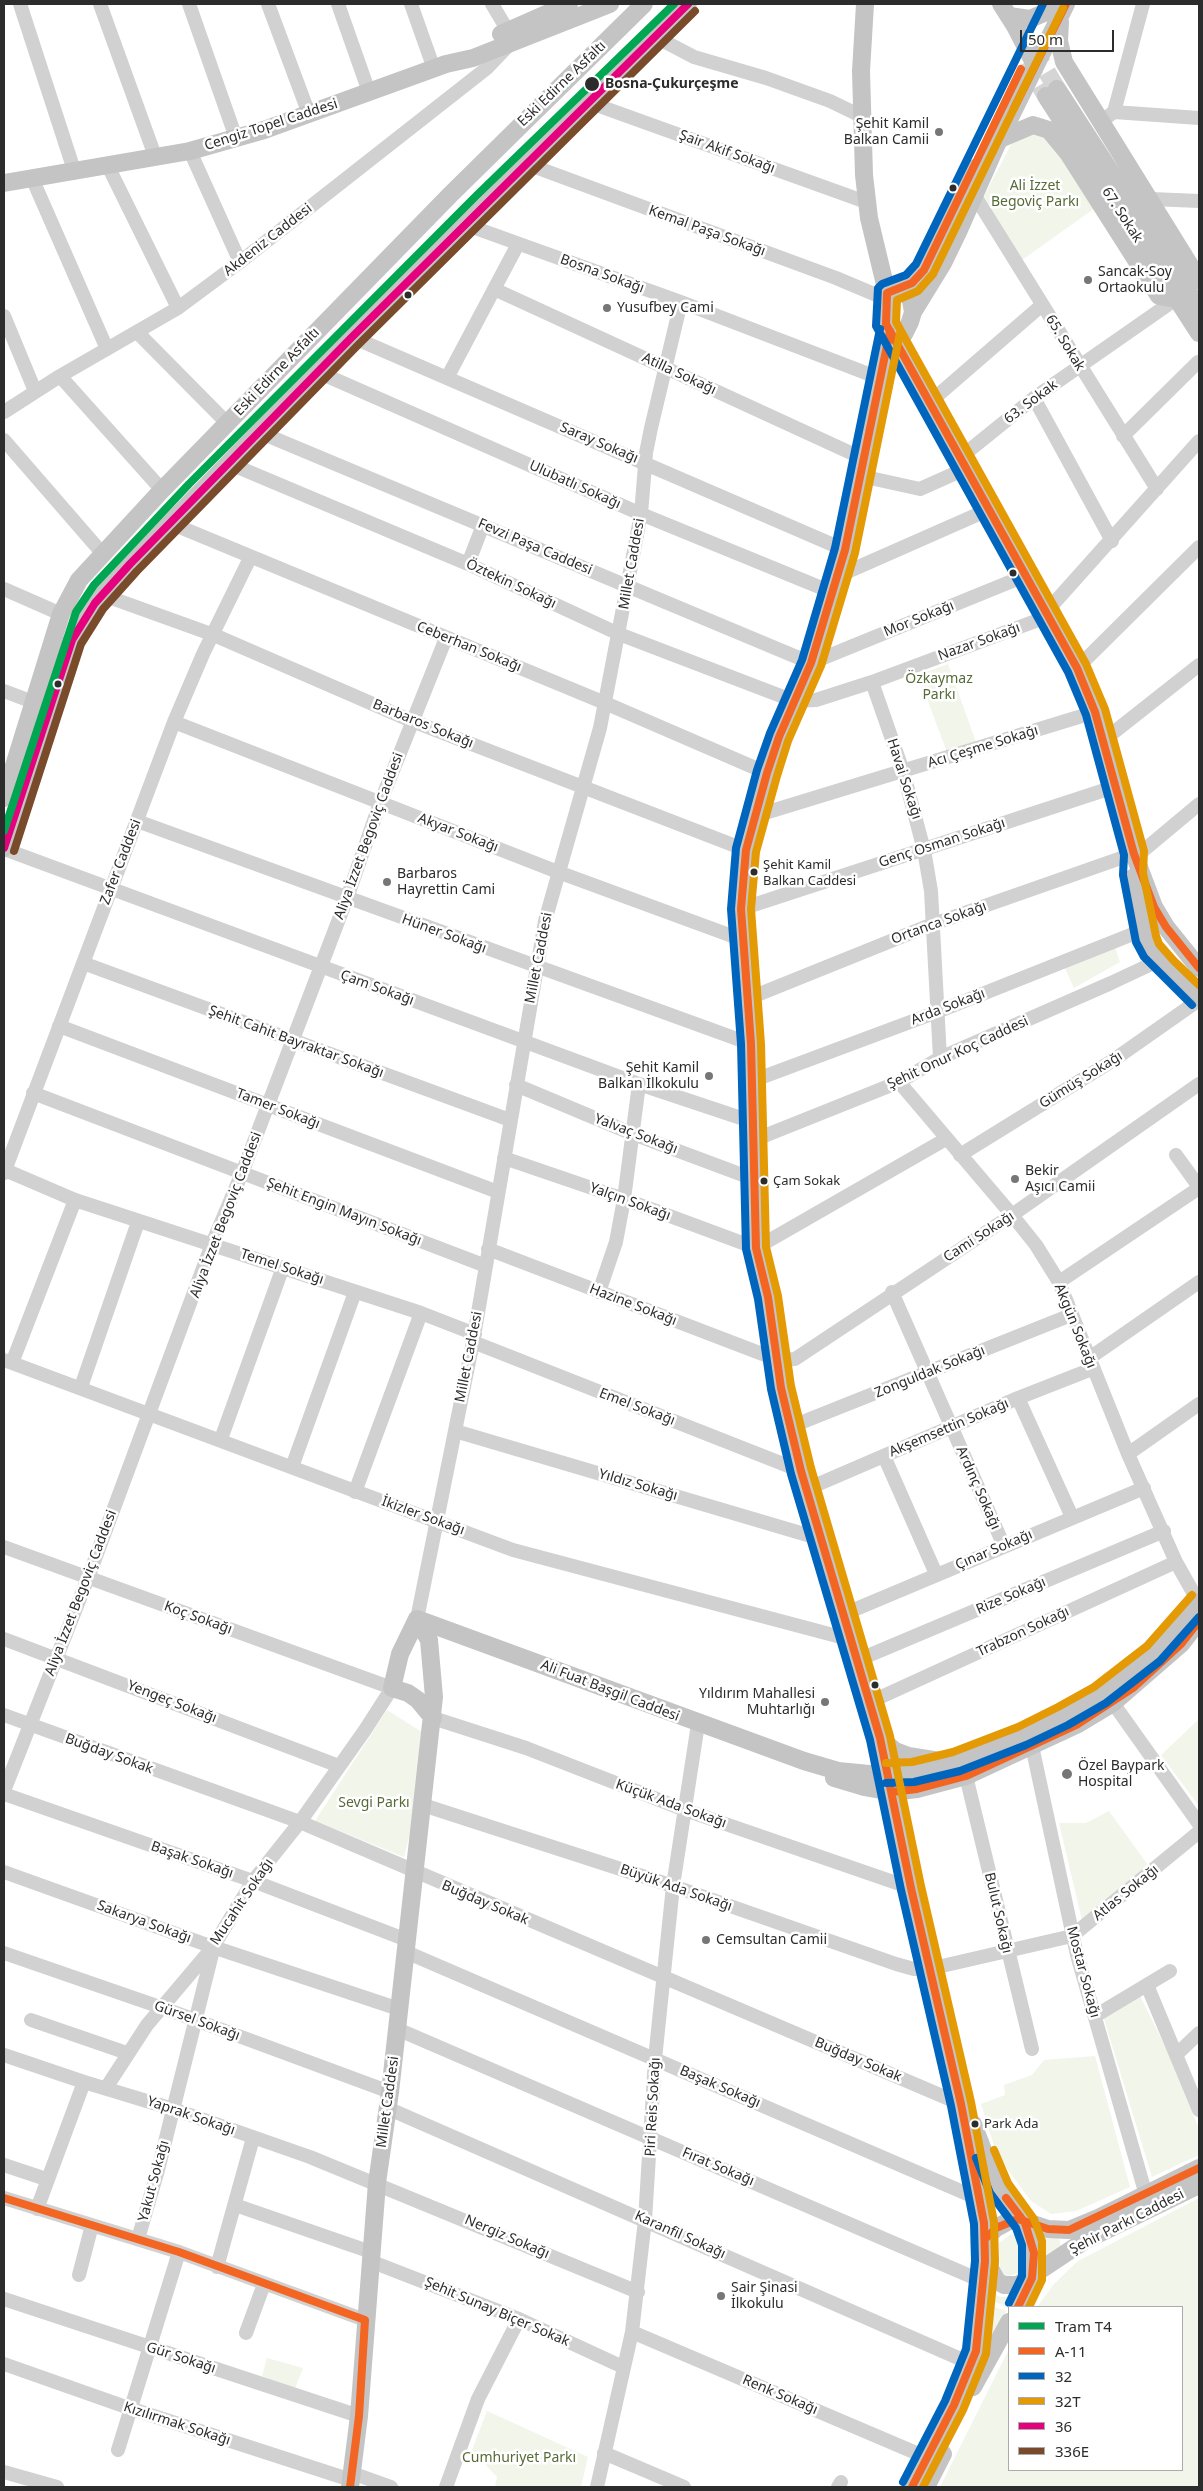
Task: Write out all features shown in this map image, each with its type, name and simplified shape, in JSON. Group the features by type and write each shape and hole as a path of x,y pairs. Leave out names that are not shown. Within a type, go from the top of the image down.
{"main road":[{"name":"Cengiz Topel Caddesi","path":"4,183 190,151 236,138 309,114 440,66 467,49 510,36 531,27 569,4"},
{"path":"531,27 610,4"},
{"name":"Eski Edirne Asfaltı","path":"5,789 61,614 72,590 83,574 162,490 521,122 644,4"},
{"name":"Eski Edirne Asfaltı","path":"4,849 72,640 87,614 170,523 352,337 688,4"},
{"path":"865,4 861,116 866,202 891,294 885,315 892,334 1077,668 1095,712 1104,740 1114,787 1134,854 1154,907 1174,936 1194,950 1199,968"},
{"path":"988,4 1013,43 1032,60"},
{"path":"891,294 912,283 924,270 1058,7"},
{"path":"1058,7 1059,31 1064,62 1107,117 1151,200 1199,280"},
{"path":"1005,10 1030,19 1058,7"},
{"path":"1005,10 1032,60"},
{"path":"892,334 900,337 906,330 913,312 942,263 975,196 1032,60"},
{"name":"67. Sokak","path":"1199,308 1052,92 1176,299 1199,333"},
{"path":"1000,139 1033,125 1049,130 1068,153 1159,296 1176,299"},
{"path":"891,294 910,298 913,312"},
{"path":"892,334 879,378 845,550 836,585 810,664 767,773 746,850 741,909 751,1044 752,1122 756,1180 756,1248 768,1297 790,1428 880,1738 911,1888 961,2104 985,2239 984,2282 979,2337 972,2364 928,2458 912,2487"},
{"path":"83,574 93,578 103,595"},
{"path":"1134,854 1133,874 1143,930 1159,959 1199,999"},
{"path":"1159,959 1161,938 1174,936"},
{"path":"1159,959 1173,969 1187,960 1194,950"},
{"path":"804,1761 846,1782 892,1792 917,1789 961,1769 1100,1695 1154,1653 1199,1603"},
{"path":"400,1691 400,1654 417,1619"},
{"name":"Ali Fuat Başgil Caddesi","path":"417,1619 698,1724 804,1761"},
{"name":"Millet Caddesi","path":"351,2480 359,2416 377,2183 389,2100 432,1718 431,1650 429,1640 417,1619"},
{"path":"804,1761 838,1770 886,1773 961,1769 1032,1746 1113,1703 1181,1644 1199,1621"},
{"path":"431,1650 450,1639 465,1636"},
{"path":"400,1691 418,1692 433,1684"},
{"path":"400,1691 418,1700 432,1718"},
{"path":"880,1738 895,1751 908,1756 961,1769"},
{"path":"961,2104 976,2131 999,2188 1025,2223 1034,2254 1032,2278 1018,2306"},
{"name":"Şehir Parkı Caddesi","path":"1032,2278 1084,2241 1199,2168"},
{"name":"Şehir Parkı Caddesi","path":"1025,2223 1048,2229 1069,2230 1199,2185"},
{"path":"985,2239 1008,2220 1018,2220 1025,2223"},
{"path":"985,2261 997,2281 1004,2285 1018,2285 1032,2278"},
{"path":"926,2487 979,2376 1008,2324"}],"street":[{"path":"20,4 74,170"},
{"path":"100,4 155,156"},
{"path":"189,4 236,138"},
{"path":"268,4 309,114"},
{"path":"338,4 369,92"},
{"path":"411,4 440,66"},
{"path":"492,4 510,36"},
{"path":"531,27 553,4"},
{"path":"1143,4 1107,117 1199,118"},
{"name":"Akdeniz Caddesi","path":"4,412 60,376 178,308 240,262 488,68 510,36"},
{"path":"654,36 694,57 766,78 830,101 861,116"},
{"name":"Şair Akif Sokağı","path":"588,102 866,202"},
{"path":"190,151 240,262"},
{"path":"107,164 178,308"},
{"name":"Kemal Paşa Sokağı","path":"527,164 826,275 891,294"},
{"path":"32,178 107,349"},
{"name":"65. Sokak","path":"975,196 1157,490"},
{"path":"1151,200 1199,201"},
{"name":"Bosna Sokağı","path":"464,224 680,302 879,378"},
{"path":"447,378 518,244"},
{"name":"Atilla Sokağı","path":"494,289 663,367 862,468 920,489 964,463"},
{"name":"63. Sokak","path":"964,463 1034,398 1176,299"},
{"name":"Millet Caddesi","path":"417,1619 474,1338 545,921 605,703 641,514 646,453 663,367 680,302"},
{"path":"930,402 1042,305"},
{"path":"4,316 35,391"},
{"path":"137,332 227,423"},
{"name":"Saray Sokağı","path":"352,337 845,550"},
{"path":"1123,436 1198,362"},
{"name":"Ulubatlı Sokağı","path":"318,372 641,514 836,585"},
{"path":"60,376 162,490"},
{"path":"1034,398 1112,541"},
{"name":"Fevzi Paşa Caddesi","path":"259,432 810,664"},
{"path":"4,440 102,554"},
{"path":"1048,613 1199,441"},
{"name":"Öztekin Sokağı","path":"228,463 468,564 619,634 794,701"},
{"path":"836,585 990,509"},
{"name":"Ceberhan Sokağı","path":"170,523 250,558 605,703 767,773"},
{"path":"468,564 483,525"},
{"path":"1077,668 1199,547"},
{"name":"Zafer Caddesi","path":"4,1171 174,722 202,654 214,635 250,558"},
{"name":"Mor Sokağı","path":"810,664 1027,575"},
{"path":"4,590 61,614"},
{"name":"Barbaros Sokağı","path":"103,595 214,635 412,721 746,850"},
{"name":"Nazar Sokağı","path":"794,701 816,700 872,682 1048,613"},
{"name":"Aliya İzzet Begoviç Caddesi","path":"4,1792 151,1414 212,1244 242,1173 321,967 380,803 446,638"},
{"path":"1104,740 1199,665"},
{"name":"Havai Sokağı","path":"872,682 903,771 924,850 931,891 940,1058"},
{"path":"4,691 34,702"},
{"name":"Acı Çeşme Sokağı","path":"755,816 1095,712"},
{"name":"Akyar Sokağı","path":"174,722 558,872 742,940"},
{"name":"Genç Osman Sokağı","path":"741,909 1114,787"},
{"name":"Ortanca Sokağı","path":"747,999 933,924 1134,854 1155,843 1199,804"},
{"name":"Hüner Sokağı","path":"136,821 751,1044"},
{"name":"Çam Sokağı","path":"4,849 110,890 639,1084 752,1122"},
{"name":"Arda Sokağı","path":"752,1081 937,1012 1143,930"},
{"name":"Şehit Onur Koç Caddesi","path":"754,1140 898,1082 940,1058 1111,983 1159,959"},
{"name":"Şehit Cahit Bayraktar Sokağı","path":"83,963 292,1042 510,1120"},
{"name":"Gümüş Sokağı","path":"960,1155 1112,1061 1199,999"},
{"name":"Tamer Sokağı","path":"59,1026 498,1192"},
{"name":"Akgün Sokağı","path":"898,1082 1012,1215 1036,1245 1059,1282 1070,1315 1128,1454 1164,1531 1176,1562 1199,1603"},
{"path":"600,1292 616,1242 624,1199 639,1084"},
{"name":"Cami Sokağı","path":"778,1360 795,1359 892,1292 1012,1215 1199,1084"},
{"name":"Yalvaç Sokağı","path":"516,1086 633,1134 756,1180"},
{"name":"Şehit Engin Mayın Sokağı","path":"33,1093 486,1266"},
{"path":"756,1248 946,1139"},
{"path":"1059,1282 1199,1188 1176,1155"},
{"name":"Yalçın Sokağı","path":"504,1158 624,1199 756,1248"},
{"name":"Temel Sokağı","path":"4,1171 75,1200 138,1222 212,1244 421,1313 474,1338"},
{"path":"8,1361 75,1200"},
{"path":"81,1388 138,1222"},
{"name":"Hazine Sokağı","path":"488,1249 778,1360"},
{"path":"221,1439 283,1267"},
{"name":"Akşemsettin Sokağı","path":"807,1490 1018,1398 1090,1364 1199,1282"},
{"path":"292,1468 355,1292"},
{"name":"Ardınç Sokağı","path":"892,1292 930,1373 951,1427 1004,1546"},
{"path":"355,1492 421,1313"},
{"name":"Zonguldak Sokağı","path":"790,1428 1070,1315"},
{"name":"Emel Sokağı","path":"474,1338 801,1471"},
{"name":"İkizler Sokağı","path":"8,1361 517,1551 852,1640"},
{"path":"1018,1398 1072,1517"},
{"path":"1128,1454 1199,1404"},
{"name":"Yıldız Sokağı","path":"455,1431 821,1538"},
{"path":"884,1456 936,1574"},
{"name":"Çınar Sokağı","path":"844,1614 1144,1488"},
{"name":"Rize Sokağı","path":"858,1660 1164,1531"},
{"name":"Koç Sokağı","path":"4,1548 400,1691"},
{"name":"Trabzon Sokağı","path":"870,1702 1176,1562"},
{"name":"Yengeç Sokağı","path":"4,1639 340,1766"},
{"name":"Mucahit Sokağı","path":"106,2088 147,2025 213,1947 253,1881 300,1822 340,1766 400,1691"},
{"path":"1113,1703 1199,1824"},
{"name":"Buğday Sokak","path":"4,1716 300,1822 415,1873 961,2104"},
{"name":"Küçük Ada Sokağı","path":"432,1718 526,1748 685,1810 911,1888"},
{"name":"Piri Reis Sokağı","path":"597,2487 632,2332 638,2292 652,2139 655,2060 673,1886 698,1724"},
{"name":"Mostar Sokağı","path":"1032,1746 1072,1936 1149,2201"},
{"name":"Bulut Sokağı","path":"961,1769 1032,2049"},
{"name":"Başak Sokağı","path":"4,1792 253,1881 407,1946 655,2060 979,2199"},
{"name":"Büyük Ada Sokağı","path":"423,1805 673,1886 896,1964 914,1969 930,1969"},
{"name":"Atlas Sokağı","path":"930,1969 1072,1936 1199,1832"},
{"name":"Sakarya Sokağı","path":"4,1872 213,1947 399,2008"},
{"name":"Yakut Sokağı","path":"138,2239 173,2109 213,1947"},
{"name":"Gürsel Sokağı","path":"4,1953 195,2020 389,2100"},
{"path":"1094,2016 1170,1971"},
{"path":"1148,1985 1199,2110"},
{"path":"31,2020 127,2053"},
{"name":"Fırat Sokağı","path":"397,2029 984,2282"},
{"path":"1176,2054 1199,2034"},
{"name":"Yaprak Sokağı","path":"5,2058 173,2109 377,2183"},
{"path":"37,2208 46,2179 84,2082"},
{"name":"Karanfil Sokağı","path":"389,2100 645,2220 972,2364"},
{"path":"217,2267 253,2138"},
{"path":"4,2165 46,2179"},
{"name":"Nergiz Sokağı","path":"377,2183 638,2292"},
{"path":"5,2202 37,2208 179,2252 366,2320"},
{"name":"Şehit Sunay Biçer Sokak","path":"234,2204 371,2256 519,2319 623,2367"},
{"path":"79,2275 92,2225"},
{"path":"118,2450 129,2408 179,2252"},
{"path":"246,2333 264,2284"},
{"name":"Gür Sokağı","path":"4,2299 359,2416"},
{"path":"446,2487 478,2399 519,2319"},
{"name":"Renk Sokağı","path":"632,2332 928,2458"},
{"name":"Kızılırmak Sokağı","path":"4,2364 129,2408 351,2480 391,2487"},
{"path":"604,2453 684,2487"},
{"path":"4,2472 57,2487"}],"green space":[{"name":"Ali İzzet Begoviç Parkı","path":"1031,131 1046,135 1095,208 1022,260 984,196 1012,143"},
{"name":"Özkaymaz Parkı","path":"948,664 976,742 947,752 918,675"},
{"path":"1114,944 1120,962 1074,988 1064,966"},
{"name":"Sevgi Parkı","path":"387,1710 422,1732 411,1829 404,1857 315,1821"},
{"path":"1199,1719 1199,1806 1161,1755"},
{"path":"1109,1811 1150,1868 1082,1920 1059,1823 1086,1823"},
{"path":"1138,1992 1166,2048 1199,2129 1199,2155 1152,2177 1104,2019 1106,2013"},
{"path":"1095,2056 1130,2187 1076,2211 1051,2214 1031,2201 997,2155 981,2104 1005,2095 1004,2085 1032,2075 1044,2060"},
{"path":"1199,2198 1199,2487 940,2487 1008,2351 1008,2471 1183,2471 1183,2306 1038,2306 1054,2284 1078,2261"},
{"path":"1011,2234 1019,2236 1023,2241 1027,2259 1021,2273 1007,2276 1002,2273 1000,2268 999,2243"},
{"path":"1042,2236 1059,2238 1061,2247 1044,2259"},
{"path":"990,2291 1000,2297 1014,2297 1008,2307 989,2300"},
{"path":"988,2305 1006,2311 983,2354"},
{"path":"267,2358 303,2368 294,2391 262,2376"},
{"name":"Cumhuriyet Parkı","path":"487,2411 588,2457 581,2487 495,2487 497,2477 472,2450"}],"tunnel":[{"path":"1033,49 1057,89"},
{"path":"1026,62 1046,96"}],"tram line":[{"name":"T4","path":"4,831 76,612 94,585 189,484 477,195 674,4"}],"transit line":[{"name":"36","path":"4,848 72,640 95,603 130,564 352,337 688,4"},
{"name":"32","path":"1043,4 916,264 906,275 882,284 878,288 876,326 1068,672 1086,715 1124,855 1123,875 1136,942 1144,957 1192,1005"},
{"name":"A-11","path":"1014,108 1066,4"},
{"name":"32T","path":"1063,8 933,274 918,291 897,300 896,322 1086,664 1105,709 1144,851 1143,873 1156,936 1159,944 1199,985"},
{"name":"336E","path":"14,851 81,644 103,609 137,571 359,344 695,11"},
{"name":"A-11","path":"1021,69 924,270 912,283 887,293 886,324 1077,668 1095,712 1134,854 1154,907 1166,927 1199,968"},
{"name":"32","path":"880,329 835,548 802,660 770,733 757,770 736,848 731,909 741,1044 746,1249 758,1299 771,1389 791,1474 870,1740 901,1890 951,2106 974,2224 975,2261 966,2349 945,2401 903,2482"},
{"name":"A-11","path":"890,331 845,550 811,663 779,737 767,773 746,850 741,909 751,1044 756,1248 768,1297 781,1388 801,1471 880,1738 911,1888 961,2104 984,2223 985,2261 976,2351 954,2405 912,2487"},
{"name":"32T","path":"900,333 855,553 821,666 788,741 777,776 756,852 751,909 761,1044 766,1247 778,1296 791,1386 811,1468 890,1736 921,1886 971,2102 994,2222 995,2262 986,2354 963,2410 923,2487"},
{"name":"32T","path":"886,1763 912,1762 953,1752 1018,1727 1058,1707 1094,1687 1147,1646 1192,1595"},
{"name":"32","path":"886,1783 914,1782 960,1771 1026,1745 1068,1725 1106,1703 1160,1661 1199,1617"},
{"name":"A-11","path":"892,1792 917,1789 966,1776 1078,1724 1133,1688 1181,1644 1199,1621"},
{"name":"32T","path":"994,2150 1008,2183 1034,2219 1042,2241 1042,2280 1029,2306"},
{"name":"32","path":"976,2158 990,2193 1016,2228 1022,2245 1022,2276 1009,2303"},
{"name":"A-11","path":"985,2239 996,2228 1018,2219 1048,2229 1069,2230 1199,2168"},
{"name":"A-11","path":"4,2198 179,2252 365,2320 359,2416 350,2487"},
{"name":"A-11","path":"1006,2198 1025,2223 1034,2253 1032,2278 1018,2306"}],"place":[{"name":"Bosna-Çukurçeşme","path":"592,84"},
{"name":"Şehit Kamil Balkan Camii","path":"939,132"},
{"name":"Sancak-Soy Ortaokulu","path":"1088,280"},
{"name":"Yusufbey Cami","path":"607,308"},
{"name":"Şehit Kamil Balkan Caddesi","path":"754,872"},
{"name":"Barbaros Hayrettin Cami","path":"387,882"},
{"name":"Şehit Kamil Balkan İlkokulu","path":"709,1076"},
{"name":"Bekir Aşıcı Camii","path":"1015,1179"},
{"name":"Çam Sokak","path":"764,1181"},
{"name":"Yıldırım Mahallesi Muhtarlığı","path":"825,1702"},
{"name":"Özel Baypark Hospital","path":"1067,1774"},
{"name":"Cemsultan Camii","path":"706,1940"},
{"name":"Park Ada","path":"975,2124"},
{"name":"Şair Şinasi İlkokulu","path":"721,2296"}]}
